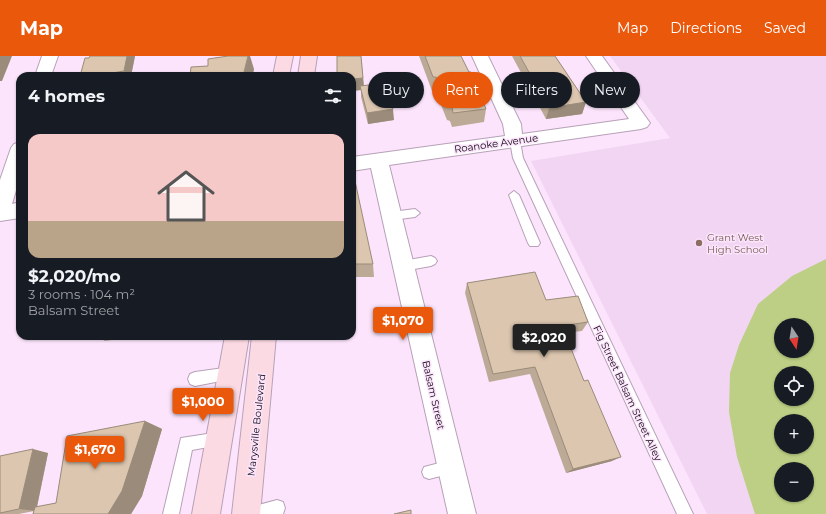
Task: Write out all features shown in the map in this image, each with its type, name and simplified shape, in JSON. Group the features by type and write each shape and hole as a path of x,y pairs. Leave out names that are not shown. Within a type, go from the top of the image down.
{"main road":[{"path":"283,72 285,56"},
{"path":"307,72 309,56"},
{"path":"206,514 236,340"},
{"name":"Marysville Boulevard","path":"246,514 264,340"}],"street":[{"path":"44,72 50,56"},
{"path":"480,56 512,124 515,141"},
{"name":"Roanoke Avenue","path":"356,163 641,123 594,56"},
{"path":"0,210 16,160"},
{"name":"Balsam Street","path":"378,160 403,266 440,470 462,514"},
{"path":"0,213 16,211"}],"lane":[{"name":"Fig Street Balsam Street Alley","path":"515,141 518,158 684,514"},
{"path":"514,195 534,243"},
{"path":"392,216 415,213"},
{"path":"403,266 430,261"},
{"path":"194,379 231,373"},
{"path":"171,514 186,443 220,439"},
{"path":"253,514 277,508"}],"shaded area":[{"name":"Grant West High School","path":"610,56 826,56 826,514 707,514 531,161 670,138 640,97 640,72 622,72"}],"green space":[{"path":"826,259 826,514 755,514 737,457 729,412 730,373 739,345 758,304 792,276"}],"building":[{"path":"90,56 127,56 124,71 81,72 85,58 89,58"},
{"path":"228,56 248,56 244,72 190,72 191,67 208,66 208,59"},
{"path":"337,56 361,56 363,78 356,79 356,72 337,72"},
{"path":"425,56 461,56 469,72 432,72 432,74"},
{"path":"520,56 555,56 566,72 529,72"},
{"path":"572,81 580,93 580,103 572,104"},
{"path":"368,85 368,108 393,109 367,113 360,86"},
{"path":"452,108 486,109 453,113"},
{"path":"356,186 373,264 356,264"},
{"path":"535,272 546,300 578,296 588,322 562,326 584,381 588,380 621,457 573,469 535,367 493,374 467,283"},
{"path":"145,421 122,491 108,514 33,514 35,507 56,503 67,436"},
{"path":"33,449 19,509 0,513 0,456"},
{"path":"411,510 411,514 394,514"}],"place":[{"name":"Grant West High School","path":"699,243"}]}
